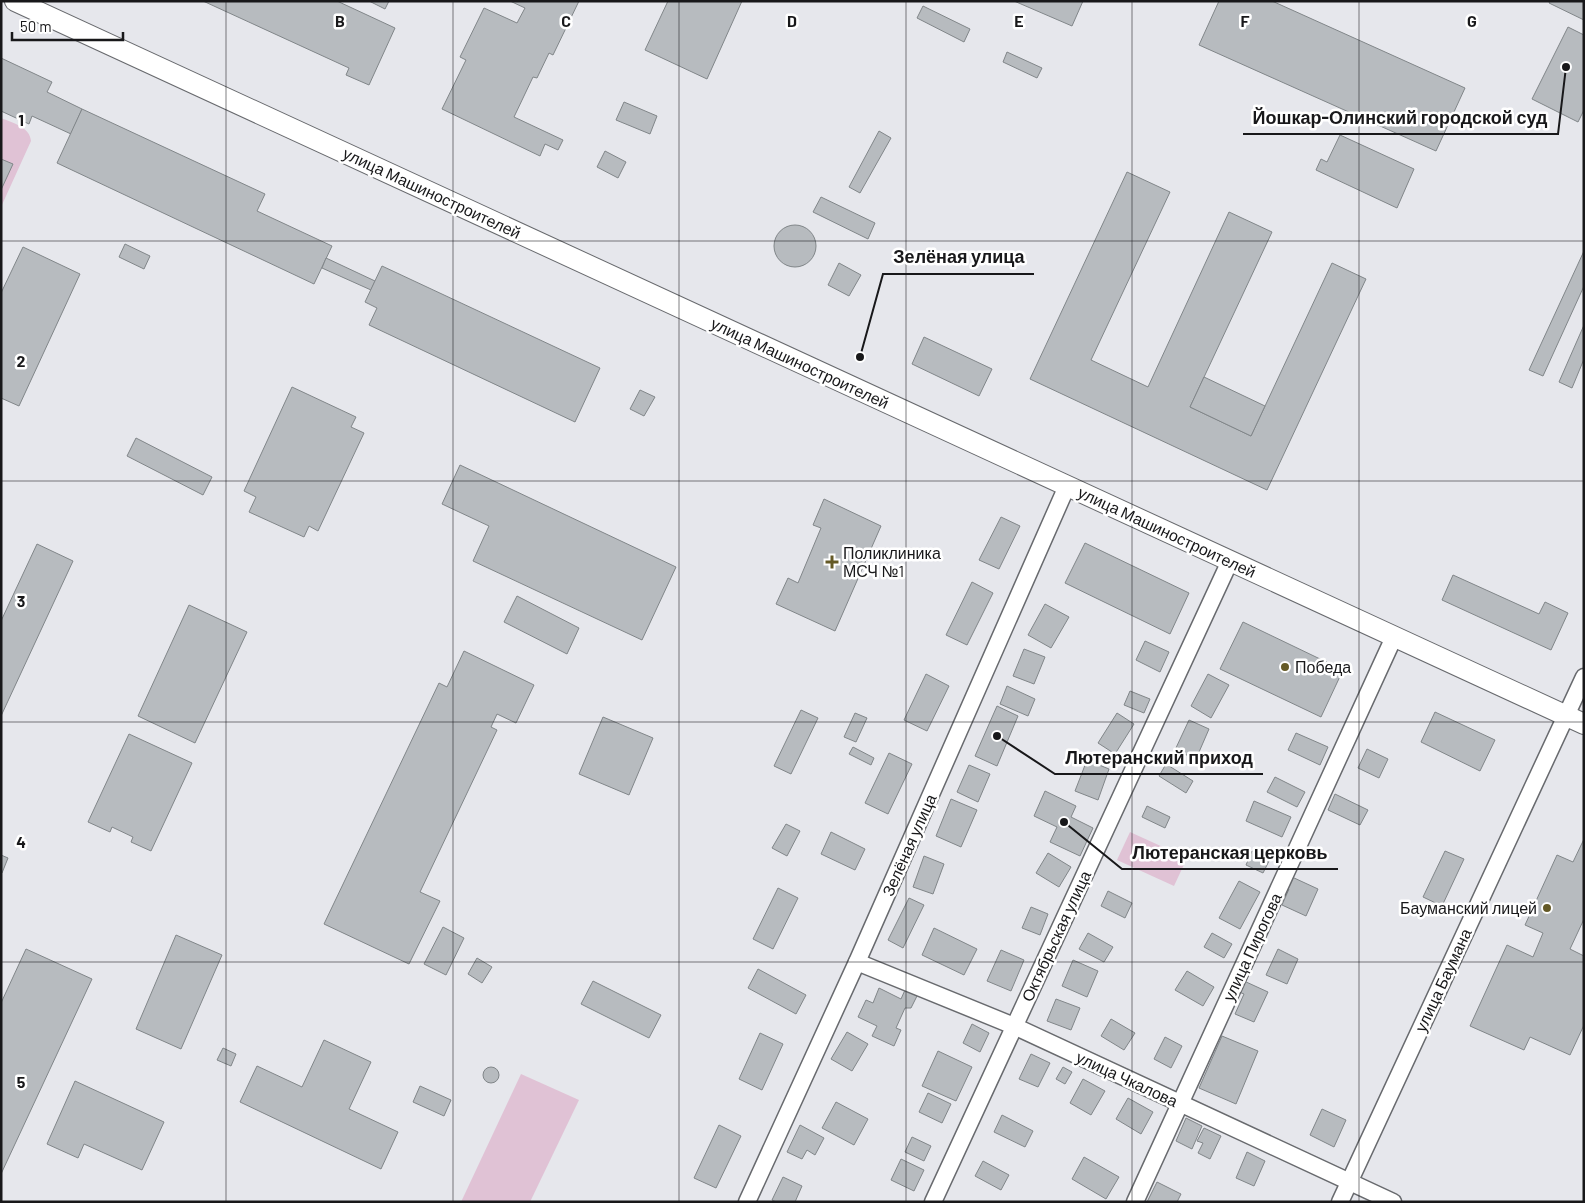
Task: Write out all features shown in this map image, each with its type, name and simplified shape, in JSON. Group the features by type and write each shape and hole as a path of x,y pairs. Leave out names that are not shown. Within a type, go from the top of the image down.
{"main road":[{"name":"улица Машиностроителей","path":"15,1 1575,720"}],"street":[{"name":"Зелёная улица","path":"747,1202 858,962 1067,486"},
{"name":"Октябрьская улица","path":"933,1202 1230,561"},
{"name":"улица Пирогова","path":"1134,1202 1394,637"},
{"name":"улица Баумана","path":"1340,1202 1575,720 1584,678"},
{"name":"улица Чкалова","path":"858,962 1014,1026 1393,1202"}],"shaded area":[{"path":"1,118 16,124 28,132 31,141 1,207"},
{"path":"1130,832 1187,858 1174,886 1117,860"},
{"path":"521,1074 579,1100 530,1202 461,1202"}],"building":[{"path":"203,1 337,1 395,28 369,85 346,75 349,68"},
{"path":"369,1 389,1 385,9"},
{"path":"510,1 579,1 553,55 549,53 537,78 533,77 514,117 563,140 558,150 545,144 540,156 442,109 466,60 460,57 484,8 517,23 525,8"},
{"path":"668,1 742,1 707,79 645,50"},
{"path":"1014,1 1083,1 1072,26"},
{"path":"1219,1 1272,1 1465,88 1436,151 1199,45"},
{"path":"1550,1 1584,1 1584,20 1549,3"},
{"path":"923,6 970,29 964,42 917,18"},
{"path":"1568,27 1584,35 1584,110 1578,122 1532,99"},
{"path":"1007,52 1042,68 1037,78 1003,62"},
{"path":"1,58 52,82 47,92 82,109 71,134 32,116 29,124 1,111"},
{"path":"624,102 657,116 650,134 616,120"},
{"path":"82,109 265,194 257,211 332,246 314,284 57,163"},
{"path":"879,131 891,138 860,193 849,187"},
{"path":"1340,135 1414,169 1397,208 1316,170 1321,159 1327,162"},
{"path":"605,151 626,162 618,178 597,167"},
{"path":"1,159 13,164 1,190"},
{"path":"1127,172 1170,192 1091,360 1148,387 1229,212 1272,232 1190,407 1251,436 1332,263 1366,279 1267,490 1030,379"},
{"path":"821,197 875,223 868,239 813,212"},
{"path":"791,225 799,225 810,231 816,246 810,261 799,267 791,267 780,261 774,250 774,242 780,231"},
{"path":"125,244 150,256 144,269 119,257"},
{"path":"23,247 80,274 19,406 1,398 1,293"},
{"path":"1584,251 1584,286 1543,376 1529,370"},
{"path":"326,258 375,281 371,290 322,268"},
{"path":"839,263 861,275 849,296 828,285"},
{"path":"382,266 600,368 575,422 369,325 377,308 365,302"},
{"path":"1584,325 1584,359 1572,388 1559,382"},
{"path":"924,337 992,369 979,396 912,364"},
{"path":"1204,377 1265,406 1251,436 1190,407"},
{"path":"292,387 356,417 351,427 364,433 318,531 309,526 304,537 249,512 256,497 244,491"},
{"path":"640,390 655,397 644,416 630,409"},
{"path":"136,438 212,477 203,495 127,456"},
{"path":"460,465 676,567 642,640 473,561 489,526 442,504"},
{"path":"824,499 881,526 835,631 776,604 788,578 798,583 821,528 813,525"},
{"path":"1001,517 1020,526 999,569 979,560"},
{"path":"1085,543 1189,593 1170,634 1065,583"},
{"path":"37,544 73,561 1,716 1,621"},
{"path":"1453,575 1539,614 1545,602 1568,613 1551,650 1442,600"},
{"path":"972,582 993,593 967,645 946,635"},
{"path":"517,596 579,628 567,654 504,622"},
{"path":"1045,604 1069,617 1051,648 1028,635"},
{"path":"189,605 247,632 195,743 138,716"},
{"path":"1243,622 1343,670 1321,717 1220,669"},
{"path":"1145,641 1169,652 1160,672 1136,660"},
{"path":"1024,649 1045,657 1034,684 1013,676"},
{"path":"464,651 534,685 516,723 497,714 491,727 497,730 420,892 440,901 409,964 324,924 439,683 447,687"},
{"path":"926,674 949,686 927,731 904,720"},
{"path":"1208,674 1229,685 1211,718 1191,706"},
{"path":"1007,686 1035,699 1028,716 1000,704"},
{"path":"1130,691 1150,699 1144,713 1124,705"},
{"path":"997,706 1018,716 997,766 975,756"},
{"path":"801,710 818,718 791,774 774,766"},
{"path":"1435,712 1495,740 1480,771 1421,742"},
{"path":"855,713 867,718 856,742 844,737"},
{"path":"1117,713 1134,724 1115,754 1098,743"},
{"path":"603,717 653,738 629,795 579,774"},
{"path":"1189,720 1209,729 1196,759 1175,750"},
{"path":"1296,733 1328,747 1320,765 1288,750"},
{"path":"129,734 192,763 151,851 131,842 133,837 112,827 110,832 88,822"},
{"path":"853,747 874,758 871,765 849,754"},
{"path":"1367,749 1388,759 1379,778 1358,768"},
{"path":"889,753 912,764 888,814 865,803"},
{"path":"1087,760 1109,769 1098,800 1075,791"},
{"path":"1166,764 1193,781 1186,793 1159,776"},
{"path":"969,765 990,774 978,802 957,792"},
{"path":"1275,777 1305,792 1297,807 1267,792"},
{"path":"1045,791 1076,806 1071,817 1093,828 1080,856 1050,842 1057,827 1034,816"},
{"path":"1335,794 1368,810 1360,825 1328,810"},
{"path":"951,799 977,810 961,847 936,836"},
{"path":"1254,801 1291,817 1282,837 1246,821"},
{"path":"1147,806 1170,817 1165,828 1142,817"},
{"path":"786,824 800,831 787,856 772,848"},
{"path":"831,832 865,849 855,870 821,854"},
{"path":"1584,839 1584,919 1570,949 1584,956 1584,1025 1570,1055 1530,1037 1524,1050 1470,1026 1507,945 1533,957 1543,933 1525,925 1557,855 1573,862"},
{"path":"1252,851 1270,859 1263,873 1246,865"},
{"path":"1445,851 1464,859 1442,906 1423,897"},
{"path":"1048,853 1071,867 1059,887 1036,873"},
{"path":"1,855 8,858 2,873 1,872"},
{"path":"924,856 944,864 933,894 913,887"},
{"path":"1292,877 1318,889 1306,916 1282,905"},
{"path":"1239,881 1260,892 1240,929 1219,918"},
{"path":"778,888 798,898 773,949 753,939"},
{"path":"1108,891 1132,903 1125,918 1101,906"},
{"path":"909,898 924,905 903,948 888,940"},
{"path":"1031,907 1048,914 1040,935 1022,928"},
{"path":"443,927 464,938 446,975 424,964"},
{"path":"934,928 977,949 964,975 922,955"},
{"path":"1088,933 1113,947 1104,962 1079,949"},
{"path":"1212,933 1232,944 1224,958 1204,947"},
{"path":"176,935 222,955 181,1049 136,1029"},
{"path":"26,949 92,979 1,1174 1,1003"},
{"path":"1278,949 1298,959 1287,984 1266,975"},
{"path":"1001,950 1024,960 1011,991 987,981"},
{"path":"477,958 492,967 482,983 468,974"},
{"path":"1073,960 1098,971 1087,997 1062,986"},
{"path":"758,969 806,995 796,1014 748,988"},
{"path":"1187,971 1214,987 1203,1006 1175,990"},
{"path":"593,981 661,1015 649,1038 581,1004"},
{"path":"1244,981 1268,992 1254,1022 1235,1014 1244,994 1239,992"},
{"path":"879,988 901,999 905,990 917,996 911,1008 905,1008 896,1028 901,1030 894,1046 872,1036 877,1026 858,1017 866,1000 873,1003"},
{"path":"1056,999 1080,1008 1071,1030 1047,1021"},
{"path":"1111,1019 1135,1033 1124,1050 1101,1036"},
{"path":"972,1024 989,1033 980,1052 963,1043"},
{"path":"847,1032 868,1044 852,1071 831,1059"},
{"path":"760,1033 783,1044 762,1090 739,1079"},
{"path":"1222,1036 1258,1051 1236,1104 1199,1088"},
{"path":"1165,1037 1182,1046 1171,1068 1154,1059"},
{"path":"324,1040 371,1062 349,1109 398,1132 381,1169 240,1102 257,1066 302,1087"},
{"path":"223,1048 236,1054 231,1066 217,1060"},
{"path":"938,1051 972,1067 956,1101 922,1086"},
{"path":"1031,1054 1050,1063 1038,1087 1019,1079"},
{"path":"488,1067 494,1067 499,1072 497,1081 488,1083 483,1078 483,1072"},
{"path":"1063,1067 1072,1072 1065,1084 1056,1079"},
{"path":"1083,1079 1105,1091 1091,1115 1070,1103"},
{"path":"75,1081 164,1122 142,1170 84,1144 78,1158 47,1144"},
{"path":"420,1086 451,1100 444,1116 413,1102"},
{"path":"928,1093 951,1104 942,1123 919,1112"},
{"path":"1128,1098 1153,1112 1141,1134 1116,1119"},
{"path":"836,1102 868,1119 854,1145 822,1128"},
{"path":"1322,1109 1346,1120 1334,1147 1310,1135"},
{"path":"1002,1115 1033,1131 1025,1147 994,1132"},
{"path":"1186,1118 1202,1126 1192,1149 1176,1141"},
{"path":"719,1125 741,1136 716,1188 694,1178"},
{"path":"800,1125 824,1138 815,1155 807,1150 802,1159 787,1152"},
{"path":"1204,1128 1221,1136 1210,1159 1198,1153 1203,1143 1197,1141"},
{"path":"912,1137 931,1146 924,1161 905,1152"},
{"path":"1247,1152 1265,1161 1254,1186 1236,1178"},
{"path":"1084,1157 1119,1177 1106,1199 1072,1179"},
{"path":"901,1159 924,1170 914,1191 891,1180"},
{"path":"983,1161 1009,1175 1001,1190 975,1176"},
{"path":"783,1177 802,1186 795,1202 776,1202 772,1200"},
{"path":"1157,1182 1181,1194 1177,1202 1147,1202"}],"place":[{"name":"Йошкар-Олинский городской суд","path":"1566,67"},
{"name":"Зелёная улица","path":"860,357"},
{"name":"Поликлиника МСЧ №1","path":"832,562"},
{"name":"Победа","path":"1285,667"},
{"name":"Лютеранский приход","path":"997,736"},
{"name":"Лютеранская церковь","path":"1064,822"},
{"name":"Бауманский лицей","path":"1547,908"}]}
